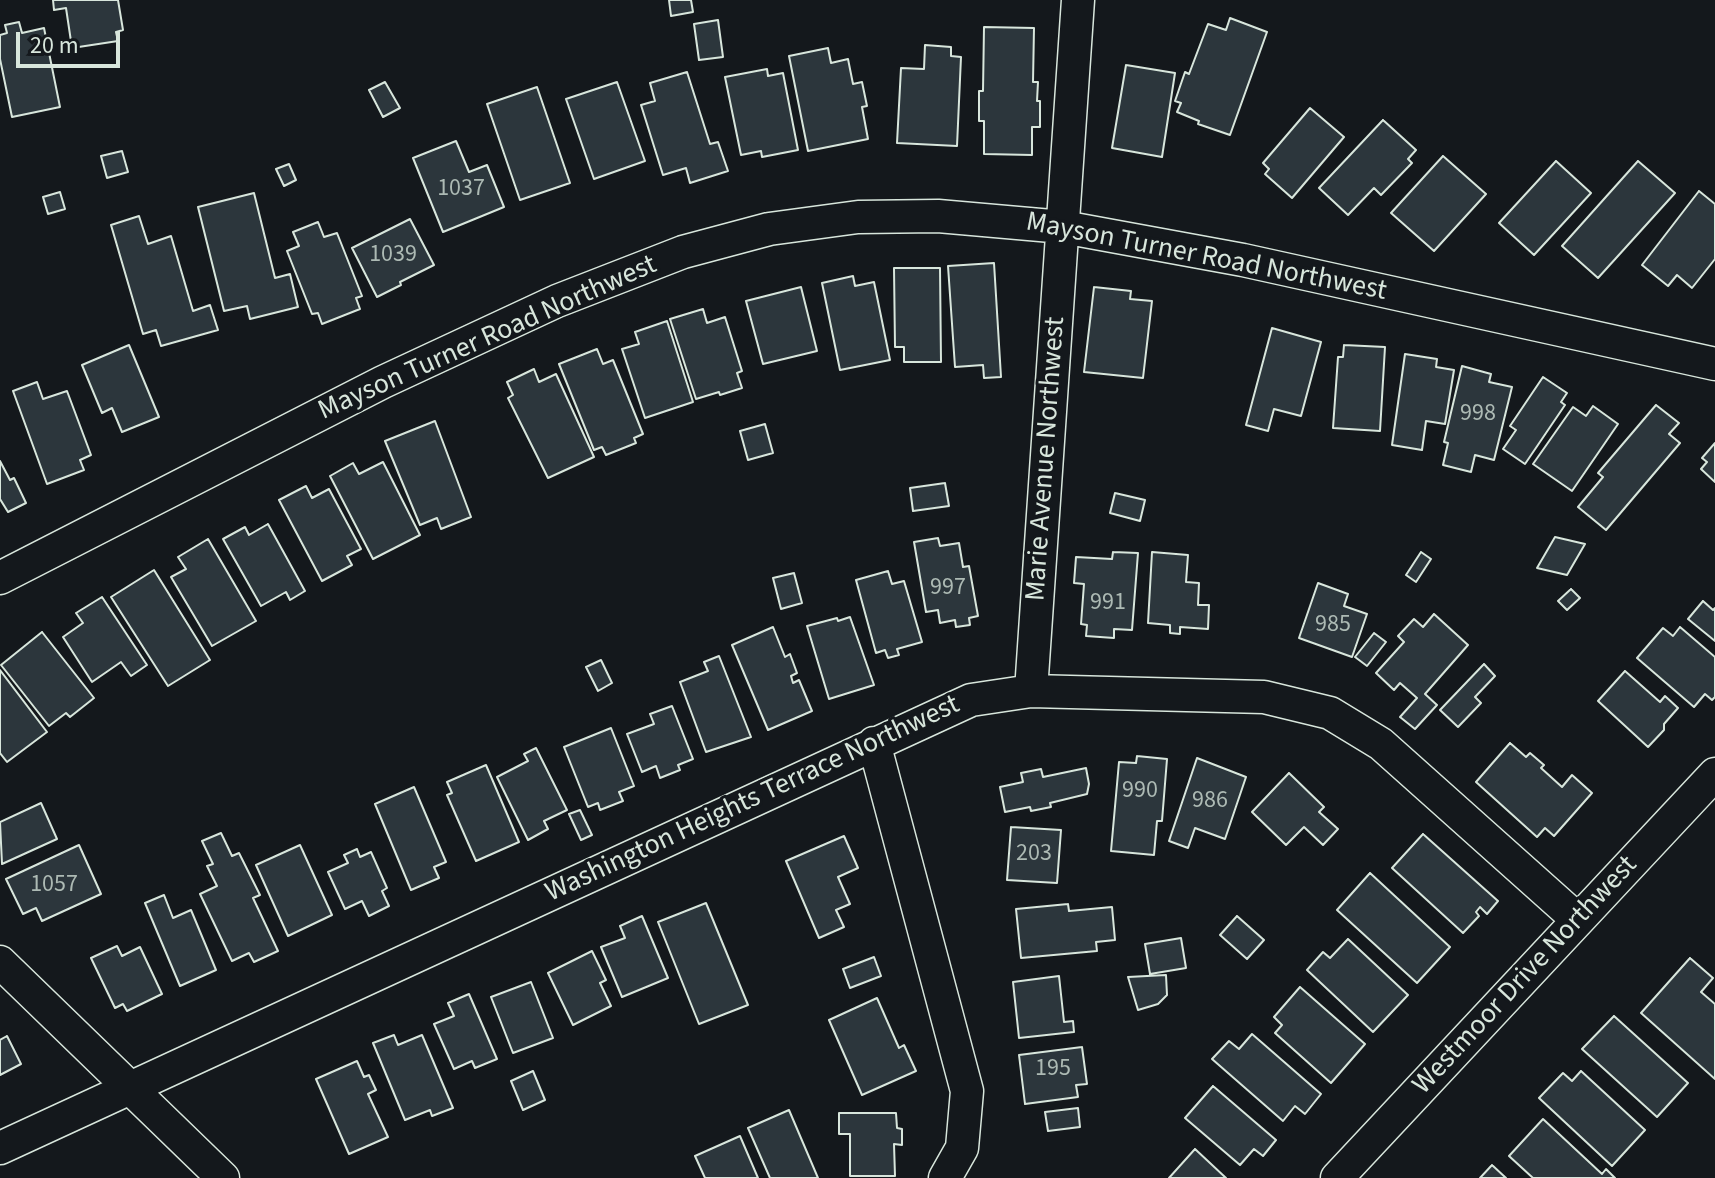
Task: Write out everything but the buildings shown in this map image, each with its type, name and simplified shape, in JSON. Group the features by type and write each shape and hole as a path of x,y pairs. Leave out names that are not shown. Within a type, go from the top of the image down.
{"street":[{"name":"Marie Avenue Northwest","path":"1031,691 1078,0"},
{"name":"Mayson Turner Road Northwest","path":"0,578 383,382 557,301 683,252 769,229 858,217 938,216 1063,227 1243,260 1715,364"},
{"name":"Washington Heights Terrace Northwest","path":"0,1148 971,700 1031,691 1264,697 1330,713 1381,744 1578,920"},
{"path":"874,743 967,1091 962,1148 945,1178"},
{"name":"Westmoor Drive Northwest","path":"1337,1178 1715,774"},
{"path":"0,962 223,1178"}]}
